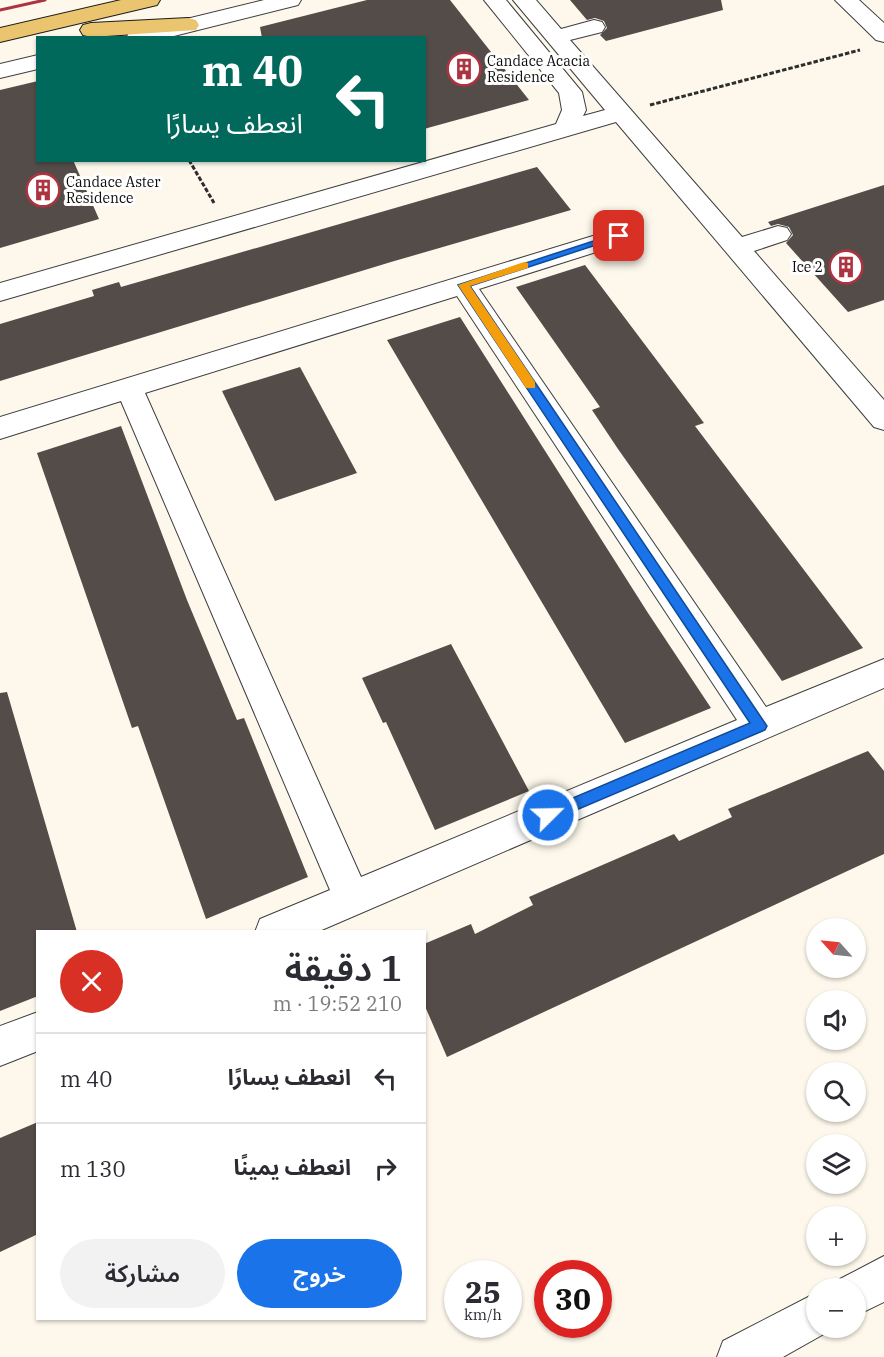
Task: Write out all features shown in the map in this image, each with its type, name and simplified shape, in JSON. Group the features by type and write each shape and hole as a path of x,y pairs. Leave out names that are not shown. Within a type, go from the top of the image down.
{"main road":[{"path":"0,35 149,0"},
{"path":"67,36 105,28 188,25"},
{"path":"0,50 36,42"}],"street":[{"path":"145,36 290,0"},
{"path":"495,0 570,92 574,110 565,130"},
{"path":"524,0 884,419"},
{"path":"846,0 884,35"},
{"path":"556,38 594,27"},
{"path":"0,71 36,62"},
{"path":"0,292 565,130 620,112"},
{"path":"736,248 778,234"},
{"path":"0,428 619,236"},
{"path":"463,285 760,726"},
{"path":"129,388 352,898"},
{"path":"278,930 884,674"},
{"path":"0,1046 36,1032"},
{"path":"866,1288 884,1278"},
{"path":"739,1357 806,1320"}],"path":[{"path":"620,112 861,50"},
{"path":"190,162 228,227"}],"building":[{"name":"Candace Acacia Residence","path":"367,0 450,0 529,100 426,128 426,36 262,36 260,27"},
{"path":"570,0 721,0 723,10 606,41 600,35 607,28 604,21 595,18 587,20"},
{"name":"Candace Aster Residence","path":"36,81 36,162 74,162 99,219 0,248 0,90"},
{"path":"537,167 571,210 391,262 0,381 0,324 94,296 92,290 119,282 121,287"},
{"name":"Ice 2","path":"884,185 884,300 848,312 786,243 793,235 789,227 778,224 771,226 768,222"},
{"path":"585,265 704,423 695,426 863,648 782,681 618,449 592,410 600,407 516,287"},
{"path":"460,317 711,708 625,743 387,340"},
{"path":"300,367 357,473 275,501 222,391"},
{"path":"121,426 187,600 237,720 244,718 308,877 206,919 138,726 132,728 37,453"},
{"path":"451,644 529,791 435,830 386,722 383,723 362,678"},
{"path":"7,692 76,930 36,930 36,997 0,1011 0,693"},
{"path":"868,751 884,771 884,854 447,1057 426,1009 426,943 471,924 475,934 533,905 529,897 674,834 679,841 732,817 728,809"},
{"path":"36,1123 36,1235 0,1252 0,1138"}],"railway":[{"path":"0,10 45,0"}],"slow traffic":[{"path":"524,266 463,285 531,385"}],"place":[{"name":"Candace Acacia Residence","path":"464,69"},
{"name":"Candace Aster Residence","path":"43,190"},
{"name":"Ice 2","path":"846,267"}],"route":[{"path":"548,815 760,726 463,285 619,236"}]}
